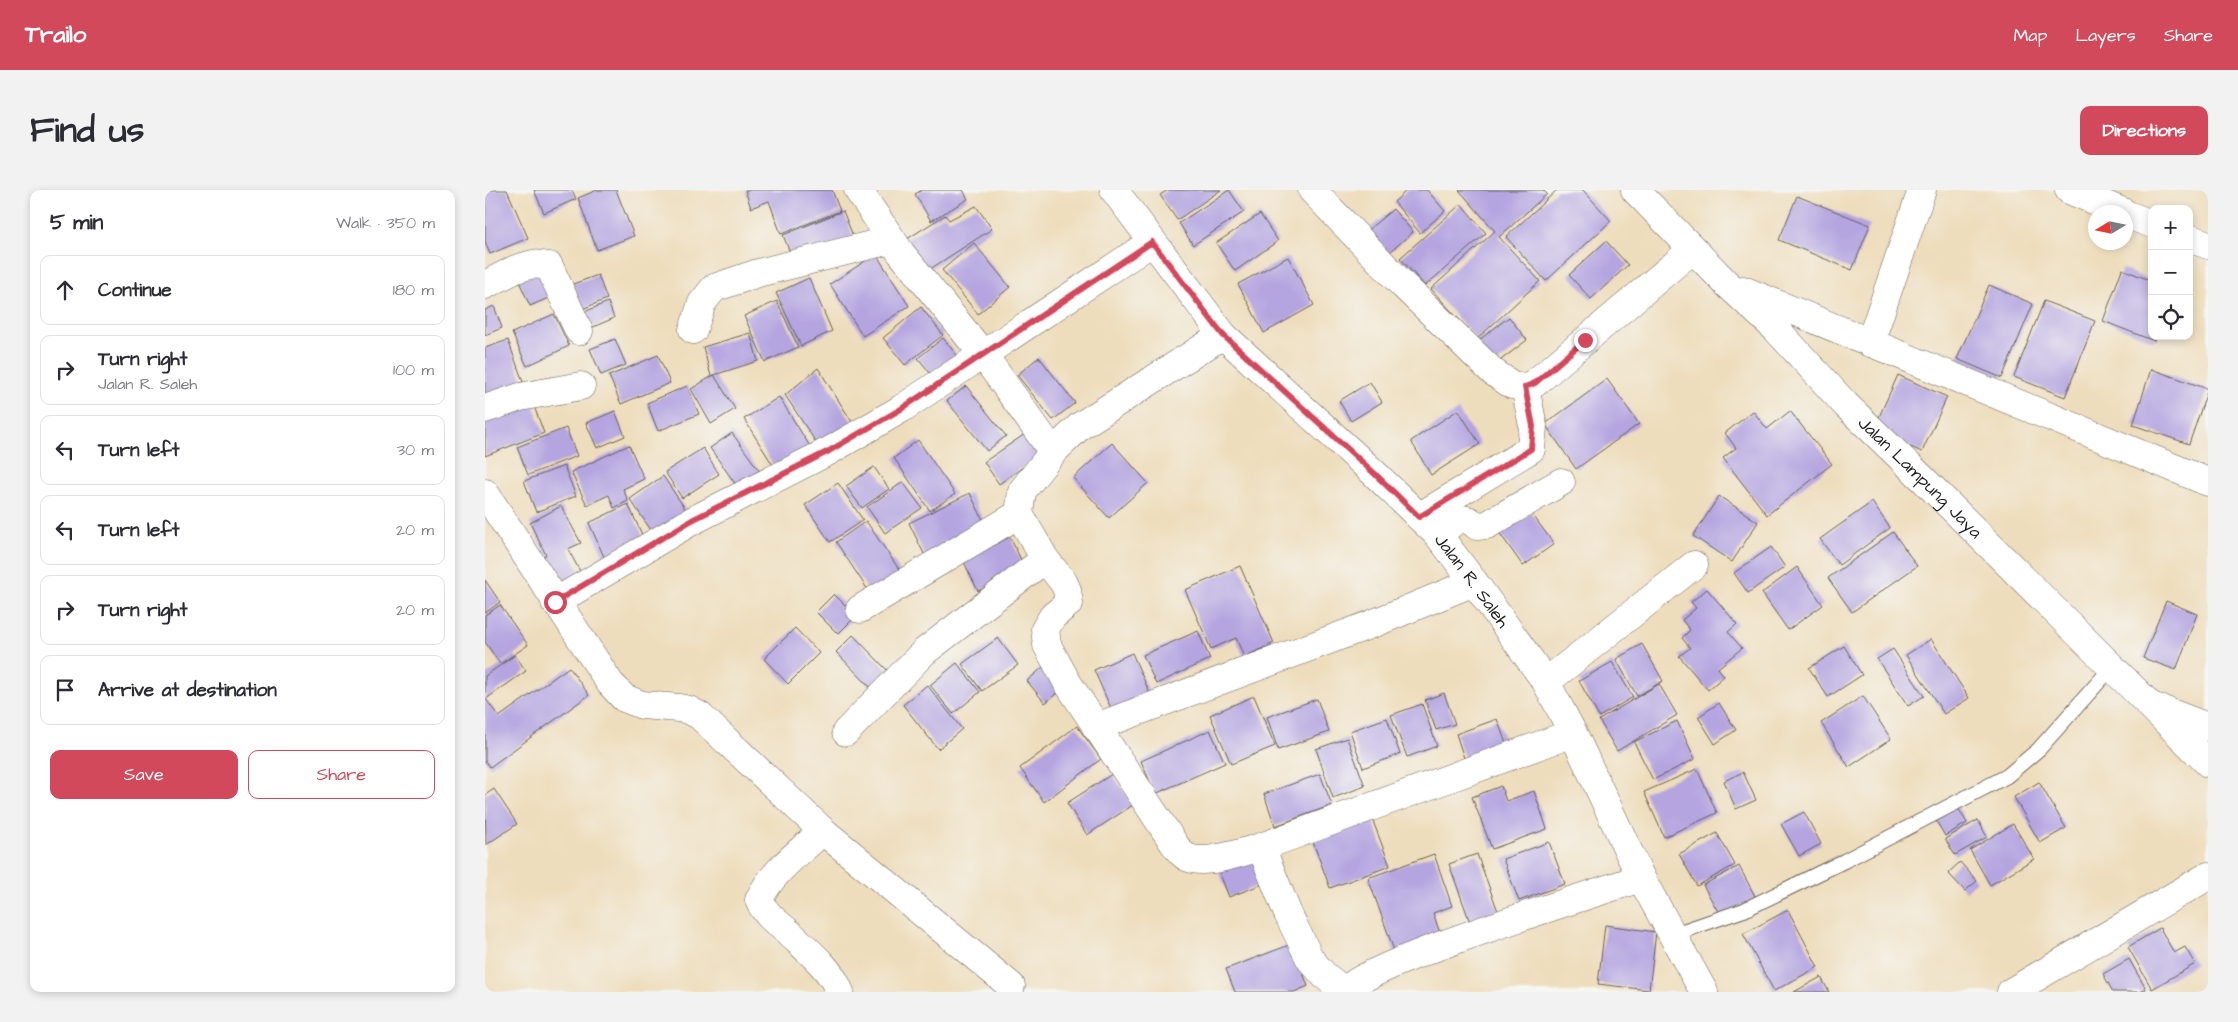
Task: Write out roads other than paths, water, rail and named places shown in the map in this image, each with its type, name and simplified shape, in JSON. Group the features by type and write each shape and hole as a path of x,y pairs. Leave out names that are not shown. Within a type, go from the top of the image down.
{"street":[{"path":"858,190 891,240 982,353 1053,452"},
{"name":"Jalan R. Saleh","path":"1114,190 1223,335 1429,526 1474,582 1546,682 1573,733 1641,878 1704,992"},
{"path":"1312,190 1474,355 1505,382 1525,387 1535,383 1693,249"},
{"name":"Jalan Lampung Jaya","path":"1635,190 1726,283 1776,330 1846,406 2208,763"},
{"path":"1870,343 1922,190"},
{"path":"2069,190 2105,205"},
{"path":"2133,217 2148,222"},
{"path":"2193,239 2208,245"},
{"path":"693,330 702,303 714,288 758,273 891,240"},
{"path":"555,602 692,520 829,451 893,414 982,353 1152,242"},
{"path":"485,285 516,269 533,264 549,266 579,331"},
{"path":"1726,283 2208,482"},
{"path":"1223,335 1080,426 1053,452 1023,491 1019,514 1045,559 1064,583 1067,590 1069,603 1053,616 1045,629 1047,645 1067,682 1096,727 1183,854 1188,858 1205,860 1261,848 1573,733"},
{"path":"485,409 520,396 581,386"},
{"path":"1429,526 1531,449 1533,426 1525,387"},
{"path":"1429,526 1463,518 1469,519 1477,526 1487,525 1561,482"},
{"path":"485,493 597,667 624,698 642,705 689,710 700,716 823,831 1011,986"},
{"path":"860,609 1019,514"},
{"path":"846,732 924,652 1045,559"},
{"path":"1546,682 1694,565"},
{"path":"1096,727 1372,624 1474,582"},
{"path":"2150,705 2208,727"},
{"path":"823,831 764,888 759,900 764,912 815,957 834,979 840,992"},
{"path":"1261,848 1288,914 1310,959 1324,975 1345,991 1362,979 1390,966 1461,938 1530,913 1641,878"},
{"path":"2011,992 2208,876"}],"lane":[{"path":"1671,935 1744,910 1844,861 2007,776 2039,749 2112,667"}]}
